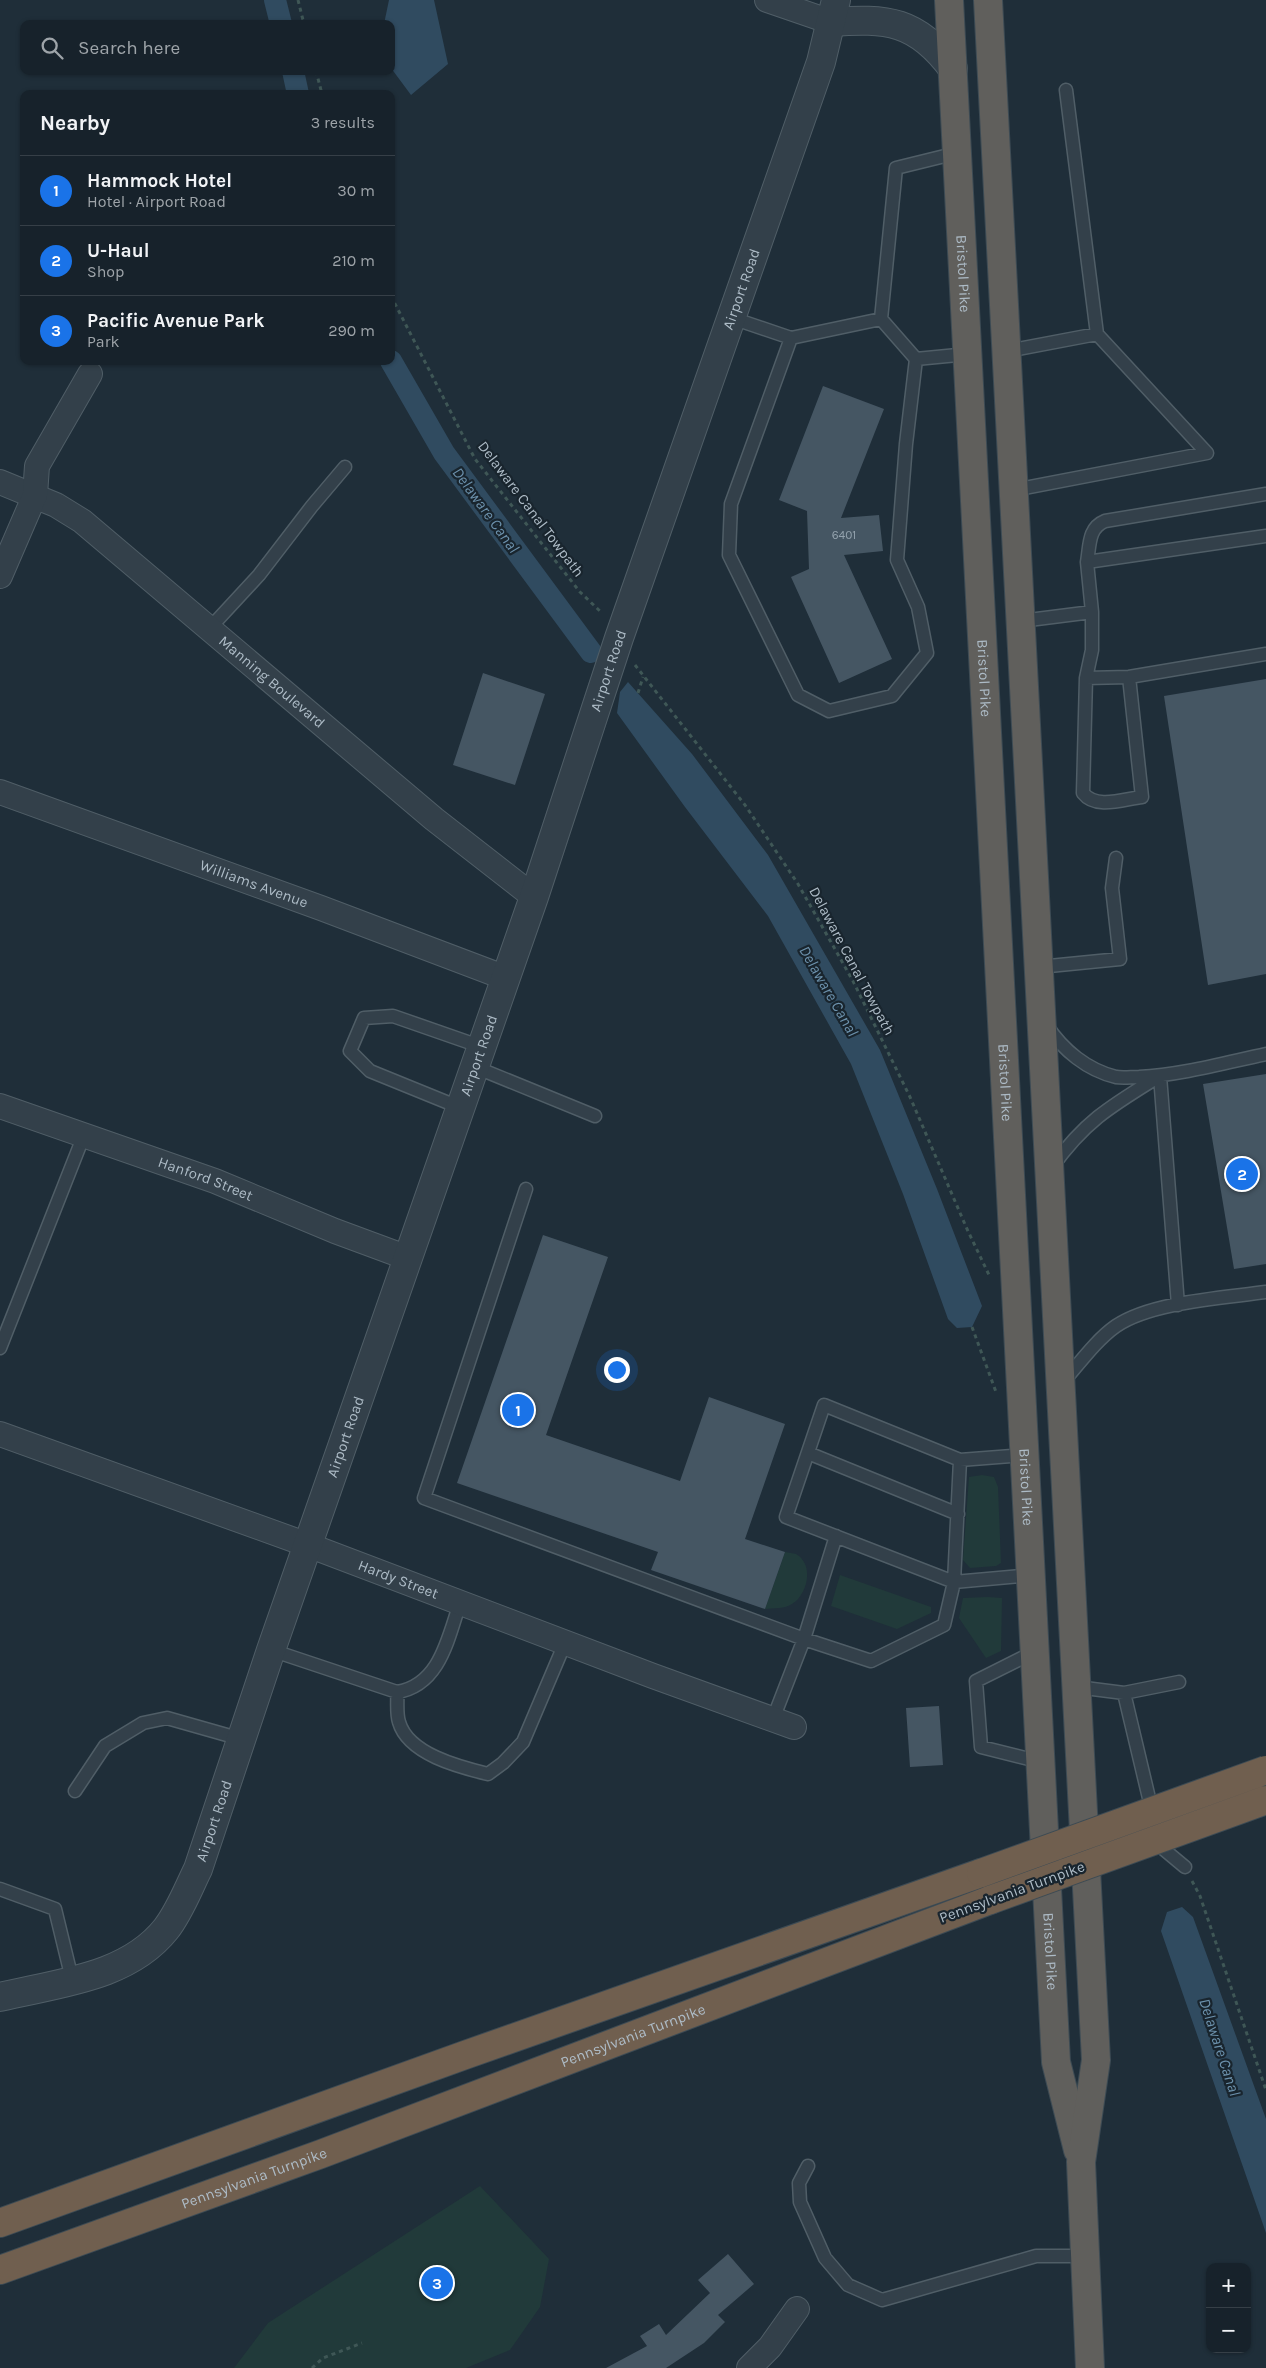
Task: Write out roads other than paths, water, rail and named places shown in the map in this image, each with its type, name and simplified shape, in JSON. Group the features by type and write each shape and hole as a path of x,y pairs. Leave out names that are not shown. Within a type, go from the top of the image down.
{"highway":[{"name":"Bristol Pike","path":"949,0 1042,1762 1056,2062 1081,2162"},
{"name":"Bristol Pike","path":"988,0 1096,2060 1081,2162 1090,2368"},
{"name":"Pennsylvania Turnpike","path":"0,2223 465,2055 981,1873 1266,1770"},
{"name":"Pennsylvania Turnpike","path":"0,2270 321,2154 990,1900 1266,1800"}],"street":[{"path":"767,0 833,11 909,29 932,43 952,69"},
{"name":"Airport Road","path":"0,1997 118,1967 134,1958 155,1942 167,1928 182,1903 198,1868 271,1650 534,897 619,638 821,62 833,11"},
{"path":"0,576 35,495 37,466 90,374"},
{"name":"Manning Boulevard","path":"0,482 35,495 82,521 434,819 534,897"},
{"name":"Williams Avenue","path":"0,792 321,908 506,978"},
{"name":"Hanford Street","path":"0,1106 215,1181 408,1258"},
{"name":"Hardy Street","path":"0,1434 308,1546 783,1723"},
{"path":"749,2368 770,2347 797,2310"}],"lane":[{"path":"1014,490 1207,453 1097,334 1066,90"},
{"path":"791,338 731,504 729,555 798,694 829,711 892,696 927,653 918,607 897,560 906,444 916,359 881,319 896,168 957,153"},
{"path":"732,318 791,338 881,319"},
{"path":"1007,351 1097,334"},
{"path":"916,359 968,354"},
{"path":"210,628 259,575 312,506 345,467"},
{"path":"1129,677 1142,797 1098,803 1087,798 1083,793 1086,678 1092,650 1092,612 1087,562 1092,531 1096,524 1105,520 1266,494"},
{"path":"1087,562 1266,536"},
{"path":"1021,620 1092,612"},
{"path":"1086,678 1129,677 1266,654"},
{"path":"1039,966 1120,959 1112,888 1116,858"},
{"path":"460,1108 370,1071 350,1051 364,1018 393,1016 595,1116"},
{"path":"1042,1018 1054,1037 1068,1051 1101,1072 1118,1078 1160,1076 1266,1054"},
{"path":"1050,1170 1067,1147 1091,1122 1160,1076"},
{"path":"1160,1076 1178,1305"},
{"path":"0,1348 84,1135"},
{"path":"526,1189 424,1498 804,1639 871,1660 944,1625 954,1582 960,1460"},
{"path":"1061,1384 1115,1327 1145,1312 1178,1305 1266,1292"},
{"path":"1025,1455 960,1460 824,1405 786,1516 954,1582 1032,1575"},
{"path":"808,1453 958,1514"},
{"path":"783,1723 804,1639 836,1536"},
{"path":"271,1650 397,1692 407,1690 430,1676 438,1664 460,1603"},
{"path":"397,1692 398,1721 404,1735 416,1748 468,1769 488,1774 503,1763 523,1742 565,1643"},
{"path":"1036,1651 976,1681 981,1747 1042,1762"},
{"path":"1077,1687 1124,1693 1179,1682"},
{"path":"1124,1693 1161,1847 1185,1867"},
{"path":"75,1791 105,1746 143,1723 167,1718 241,1739"},
{"path":"0,1889 56,1909 72,1979"},
{"path":"808,2166 799,2183 800,2202 825,2258 848,2285 882,2300 1036,2256 1085,2256"}],"water":[{"path":"389,0 434,0 448,64 411,95 395,73 395,20 385,20"},
{"path":"628,682 692,754 768,855 880,1050 937,1189 982,1306 972,1327 957,1328 948,1319 903,1194 851,1064 768,916 685,807 617,713 620,692"},
{"path":"1182,1907 1193,1917 1266,2119 1266,2233 1161,1931 1167,1912"}],"waterway":[{"name":"Delaware Canal","path":"275,0 280,20"},
{"name":"Delaware Canal","path":"294,75 297,90"},
{"name":"Delaware Canal","path":"393,365 444,453 591,652"}],"place":[{"name":"U-Haul","path":"1242,1174"},
{"name":"Hammock Hotel","path":"518,1410"},
{"name":"Pacific Avenue Park","path":"437,2283"}]}
